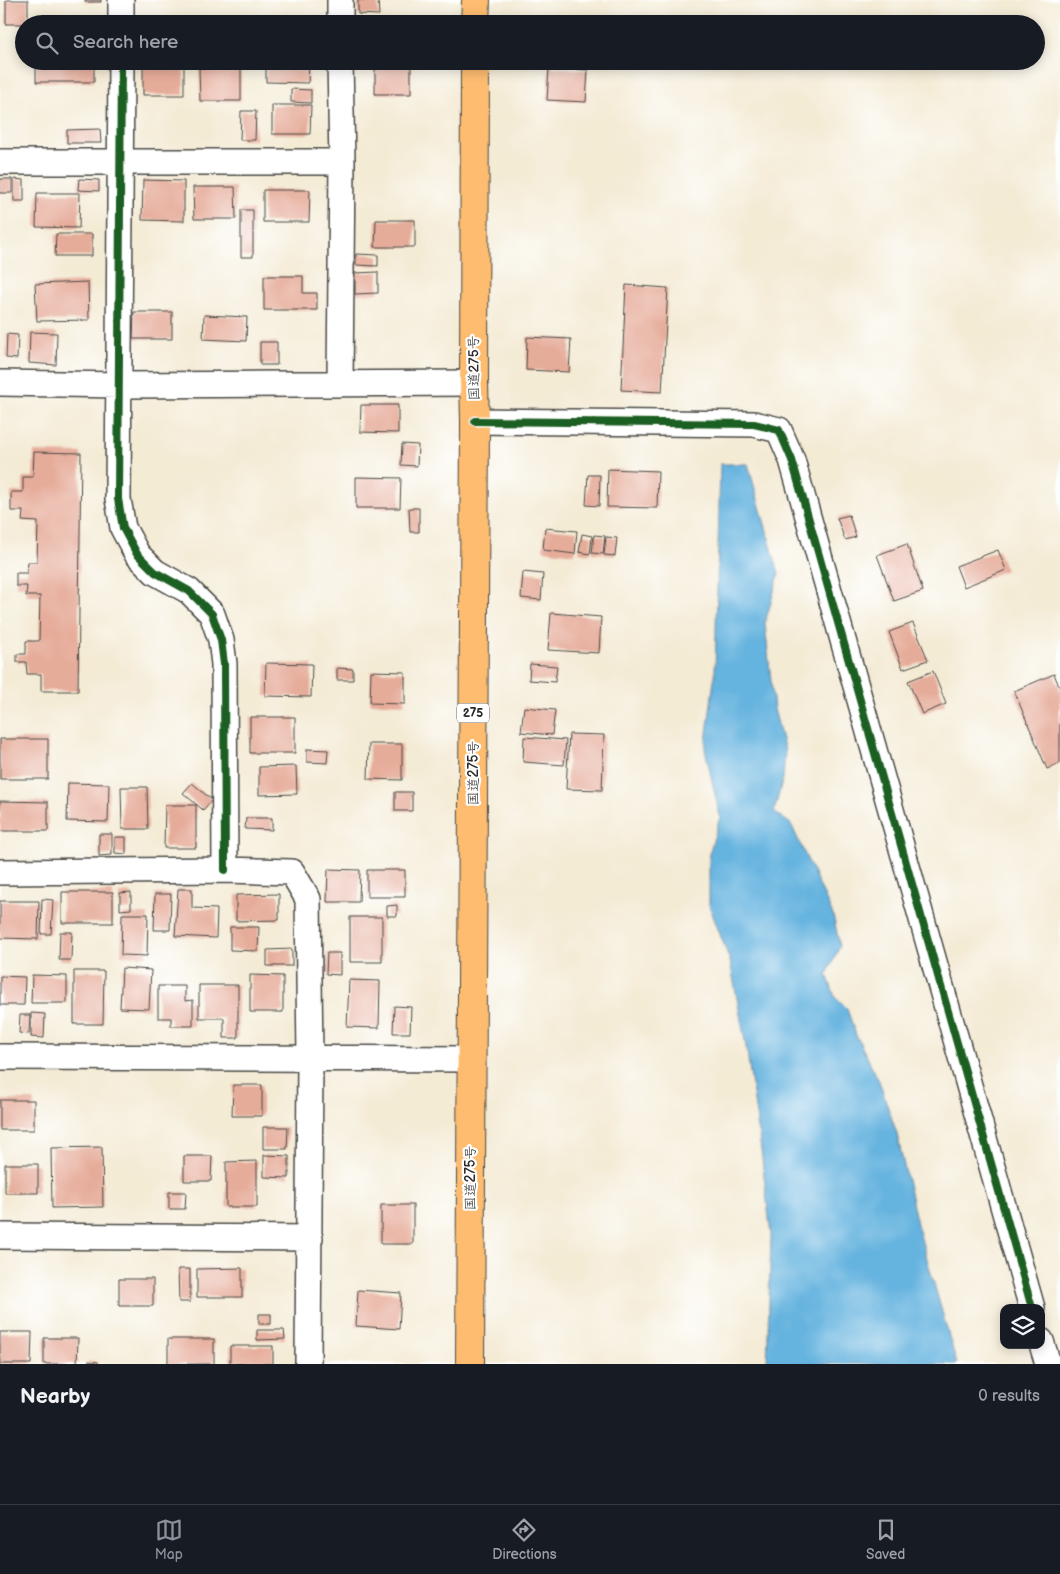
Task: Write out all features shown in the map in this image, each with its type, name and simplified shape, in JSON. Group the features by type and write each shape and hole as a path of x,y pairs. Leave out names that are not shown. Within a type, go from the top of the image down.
{"highway":[{"path":"475,15 476,0"},
{"name":"国道275号","path":"470,1364 475,70"}],"street":[{"path":"121,0 121,15"},
{"path":"340,0 340,15"},
{"path":"121,70 118,499 123,528 137,554 155,572 189,591 212,614 222,640 224,664 226,870"},
{"path":"340,70 342,162 340,384"},
{"path":"0,162 342,162"},
{"path":"0,383 120,385 474,383"},
{"path":"475,420 754,424 779,430 792,460 1031,1304"},
{"path":"0,872 226,870 292,872 308,899 310,1058 308,1364"},
{"path":"0,1057 470,1059"},
{"path":"0,1236 310,1238"},
{"path":"1043,1349 1048,1364"}],"water":[{"path":"720,464 748,464 779,574 765,623 774,709 785,751 783,778 774,812 791,824 833,915 840,946 827,974 835,997 847,1009 856,1035 879,1081 897,1134 917,1224 957,1364 767,1364 771,1236 761,1150 747,1052 730,961 709,905 709,854 720,817 705,749 715,672"}],"building":[{"path":"6,0 28,0 28,15 15,15 15,24 6,24"},
{"path":"85,0 101,0 101,2 85,2"},
{"path":"358,0 378,0 379,15 358,14"},
{"path":"36,70 94,70 94,82 36,82"},
{"path":"143,70 184,70 184,95 143,95"},
{"path":"199,70 241,70 241,101 200,101"},
{"path":"266,70 309,70 308,83 266,82"},
{"path":"375,70 411,70 411,94 375,94"},
{"path":"549,70 588,70 586,102 547,100"},
{"path":"291,89 311,90 311,103 291,102"},
{"path":"272,105 311,105 310,134 272,134"},
{"path":"241,111 256,111 255,140 240,140"},
{"path":"100,129 101,143 67,143 67,130"},
{"path":"0,179 12,179 12,193 0,193"},
{"path":"14,179 24,180 24,201 14,201"},
{"path":"79,179 99,180 99,191 78,190"},
{"path":"143,180 184,181 184,221 142,220"},
{"path":"193,187 235,187 236,219 194,219"},
{"path":"263,190 310,190 309,222 263,222"},
{"path":"37,193 80,193 79,228 36,227"},
{"path":"241,210 253,210 253,257 241,257"},
{"path":"376,220 415,220 415,247 375,247"},
{"path":"56,234 92,234 92,256 55,256"},
{"path":"356,254 378,255 378,266 356,265"},
{"path":"378,272 378,293 355,294 355,273"},
{"path":"264,276 303,276 303,293 317,293 317,310 264,310"},
{"path":"88,282 89,320 37,321 35,284"},
{"path":"626,285 668,288 662,392 621,390"},
{"path":"134,312 172,312 172,339 133,339"},
{"path":"204,315 247,317 246,341 203,339"},
{"path":"30,332 57,333 56,365 29,363"},
{"path":"7,334 18,335 17,359 6,358"},
{"path":"527,337 571,339 569,372 526,370"},
{"path":"260,342 277,342 277,365 260,365"},
{"path":"361,405 398,405 398,433 360,432"},
{"path":"402,444 418,445 417,466 401,465"},
{"path":"34,452 81,453 78,691 41,691 41,674 27,674 26,662 17,662 17,654 26,654 26,641 39,641 40,596 26,596 27,586 16,586 16,573 27,573 28,562 37,562 38,522 22,521 23,511 11,511 11,492 23,492 23,477 33,477"},
{"path":"608,469 658,471 657,508 607,507"},
{"path":"588,475 600,475 599,506 586,505"},
{"path":"356,477 401,478 400,508 356,508"},
{"path":"409,508 419,508 419,532 410,532"},
{"path":"849,515 856,537 845,540 837,518"},
{"path":"545,528 577,531 575,554 543,550"},
{"path":"582,534 592,536 590,554 579,552"},
{"path":"594,535 605,536 603,554 592,553"},
{"path":"606,537 617,538 615,556 604,555"},
{"path":"907,544 923,591 894,601 877,555"},
{"path":"998,550 1006,570 964,587 956,566"},
{"path":"523,572 543,574 541,600 521,598"},
{"path":"551,613 601,617 599,653 548,650"},
{"path":"913,623 928,660 903,669 889,632"},
{"path":"266,663 312,664 311,697 265,696"},
{"path":"530,664 557,666 555,682 529,680"},
{"path":"337,668 353,669 353,680 337,680"},
{"path":"371,671 405,672 405,704 370,703"},
{"path":"933,671 946,704 922,714 908,681"},
{"path":"1054,674 1060,688 1060,763 1047,769 1014,691"},
{"path":"524,707 555,710 552,735 521,732"},
{"path":"250,717 295,717 295,753 250,753"},
{"path":"569,734 604,735 602,790 566,789"},
{"path":"524,737 566,740 564,765 523,762"},
{"path":"0,739 48,739 48,779 0,779"},
{"path":"369,744 402,744 402,780 368,779"},
{"path":"307,749 328,750 327,763 307,762"},
{"path":"296,766 297,794 259,795 259,767"},
{"path":"68,783 109,784 108,822 67,821"},
{"path":"192,783 212,800 203,810 183,793"},
{"path":"121,787 147,787 148,829 122,829"},
{"path":"395,792 412,792 412,811 395,811"},
{"path":"0,801 48,802 48,831 0,831"},
{"path":"165,805 196,805 196,848 164,848"},
{"path":"246,818 272,818 272,830 245,829"},
{"path":"99,834 112,834 112,855 99,856"},
{"path":"115,837 126,837 126,854 115,853"},
{"path":"328,869 360,870 359,902 327,902"},
{"path":"367,870 405,870 405,897 367,897"},
{"path":"178,889 192,889 192,908 217,909 216,938 175,936"},
{"path":"62,892 113,892 113,923 62,923"},
{"path":"131,892 131,909 120,910 120,893"},
{"path":"155,894 171,894 170,930 154,930"},
{"path":"279,894 279,920 236,921 236,895"},
{"path":"42,899 53,900 51,934 41,934"},
{"path":"0,901 39,901 38,939 0,938"},
{"path":"397,905 397,916 387,916 387,906"},
{"path":"122,914 148,914 147,956 121,955"},
{"path":"350,917 382,917 382,962 350,962"},
{"path":"230,927 259,927 258,951 230,950"},
{"path":"60,932 72,932 71,960 59,960"},
{"path":"292,949 292,966 267,966 267,950"},
{"path":"327,953 340,953 340,975 326,974"},
{"path":"122,968 151,970 149,1009 120,1008"},
{"path":"74,971 104,971 103,1024 74,1024"},
{"path":"32,975 67,976 67,1003 31,1003"},
{"path":"250,975 283,976 283,1012 250,1012"},
{"path":"0,976 25,977 24,1005 0,1005"},
{"path":"349,980 380,981 379,1028 347,1027"},
{"path":"199,985 238,985 238,1038 224,1038 224,1018 199,1018"},
{"path":"158,986 185,986 185,1001 193,1000 193,1026 171,1026 171,1018 158,1018"},
{"path":"394,1006 411,1007 410,1033 393,1033"},
{"path":"31,1013 45,1014 44,1038 31,1037"},
{"path":"20,1015 30,1015 29,1034 19,1033"},
{"path":"233,1085 262,1085 262,1116 232,1116"},
{"path":"0,1100 34,1100 34,1130 0,1130"},
{"path":"263,1127 288,1127 287,1149 263,1149"},
{"path":"102,1147 103,1207 52,1208 51,1148"},
{"path":"264,1155 289,1156 289,1178 264,1177"},
{"path":"184,1156 212,1156 211,1181 184,1181"},
{"path":"257,1161 257,1207 226,1207 226,1162"},
{"path":"5,1164 38,1164 38,1193 5,1193"},
{"path":"169,1192 186,1192 185,1209 169,1209"},
{"path":"381,1205 413,1205 413,1244 381,1244"},
{"path":"242,1268 242,1297 197,1297 197,1269"},
{"path":"178,1269 190,1269 190,1302 179,1302"},
{"path":"119,1279 153,1279 153,1306 119,1306"},
{"path":"358,1290 401,1293 399,1329 356,1326"},
{"path":"259,1314 271,1314 271,1324 259,1324"},
{"path":"257,1330 284,1330 285,1339 257,1340"},
{"path":"0,1332 32,1332 31,1364 0,1364"},
{"path":"44,1338 78,1338 77,1364 44,1364"},
{"path":"168,1339 214,1339 214,1364 168,1364"},
{"path":"230,1346 273,1346 273,1364 230,1364"},
{"path":"88,1361 98,1362 98,1364 88,1364"}],"cycle path":[{"path":"121,70 118,499 123,528 137,554 155,572 189,591 212,614 221,640 224,664 225,870"},
{"path":"475,421 754,424 779,430 792,460 1031,1304"}]}
